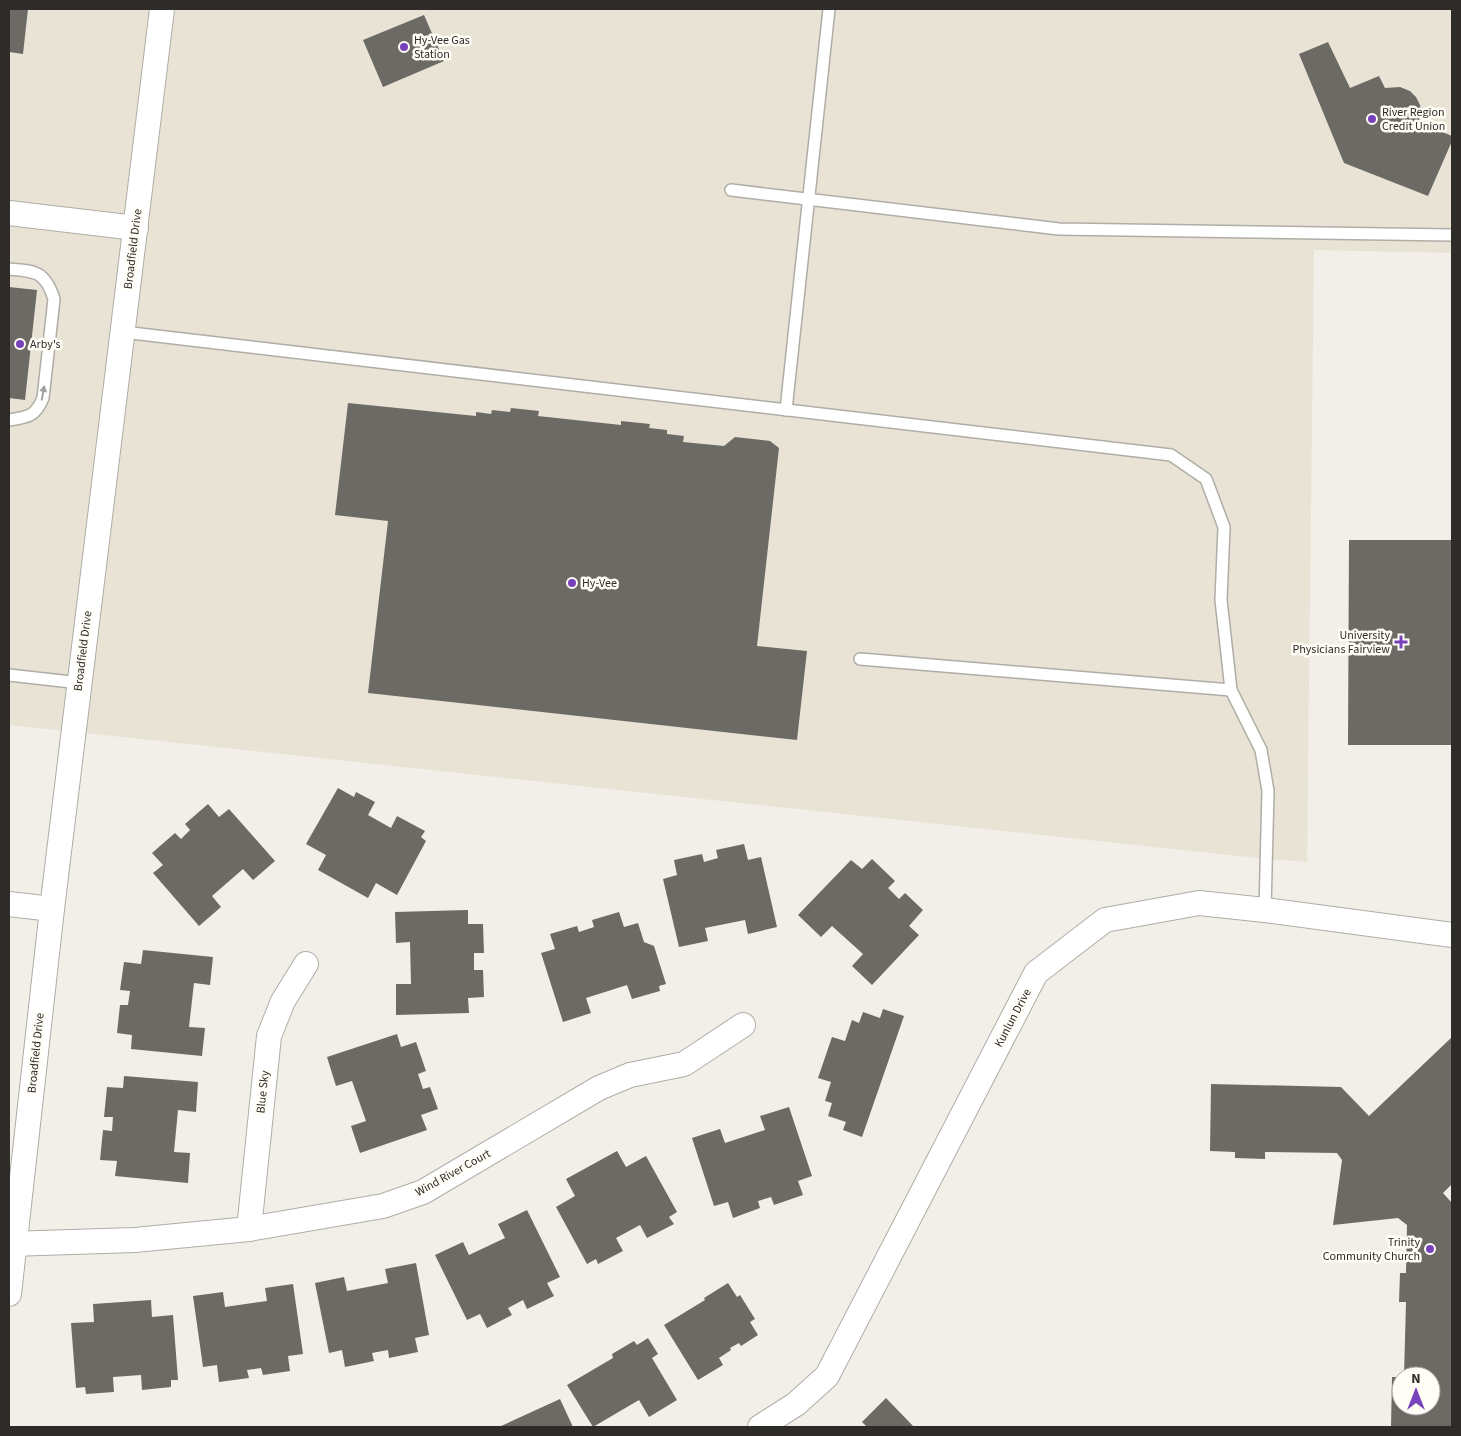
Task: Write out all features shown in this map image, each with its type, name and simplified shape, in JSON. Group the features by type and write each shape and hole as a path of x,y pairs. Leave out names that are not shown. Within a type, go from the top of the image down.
{"street":[{"name":"Broadfield Drive","path":"9,1294 12,1244 162,9"},
{"path":"9,213 136,228"},
{"name":"Kunlun Drive","path":"760,1427 796,1404 827,1376 1036,973 1105,920 1199,903 1452,935"},
{"path":"9,904 52,909"},
{"name":"Blue Sky","path":"249,1229 269,1036 283,1001 306,964"},
{"name":"Wind River Court","path":"12,1244 135,1240 249,1229 382,1206 424,1192 599,1088 630,1075 684,1064 743,1025"}],"lane":[{"path":"786,410 829,9"},
{"path":"731,190 1059,228 1452,235"},
{"path":"9,269 28,271 41,275 50,285 54,299 43,398 38,410 24,418 9,420"},
{"path":"123,332 1171,454 1206,479 1224,527 1221,600 1230,690 1261,750 1268,791 1265,910"},
{"path":"860,659 1230,690"},
{"path":"9,675 80,683"}],"shaded area":[{"path":"9,9 1452,9 1452,253 1314,250 1307,862 9,725"}],"building":[{"path":"9,9 28,9 23,54 9,52"},
{"path":"424,15 444,61 383,87 363,40"},
{"name":"River Region Credit Union","path":"1328,42 1350,88 1379,76 1385,88 1400,87 1410,91 1416,97 1421,111 1419,122 1452,136 1452,141 1428,196 1344,163 1299,54"},
{"name":"Arby's","path":"9,287 37,290 25,400 9,398"},
{"name":"Hy-Vee","path":"348,403 476,416 476,412 491,414 492,410 510,412 511,408 539,411 538,416 621,425 621,421 650,424 649,428 667,430 667,434 684,436 683,442 724,446 735,437 770,441 779,448 757,646 807,651 797,740 368,693 388,521 335,515"},
{"name":"University Physicians Fairview","path":"1349,540 1452,540 1452,745 1348,745"},
{"path":"338,788 354,797 356,792 375,802 368,815 391,828 397,816 425,831 421,837 426,841 397,895 376,883 368,898 318,870 326,855 306,844"},
{"path":"208,804 219,817 229,809 275,861 253,880 243,869 212,896 221,907 199,926 153,873 163,865 152,853 175,833 181,839 190,830 185,824"},
{"path":"744,844 748,860 761,857 777,927 748,934 745,920 705,928 708,941 679,947 663,879 677,875 674,860 702,854 704,862 718,858 716,850"},
{"path":"872,859 895,881 888,888 899,899 905,893 923,910 909,926 919,935 872,985 852,966 863,954 832,926 821,937 798,915 851,860 862,869"},
{"path":"468,910 468,924 483,924 484,953 474,953 474,970 483,970 484,997 468,998 469,1013 396,1015 396,984 411,984 410,942 396,943 395,912"},
{"path":"619,912 624,927 638,923 644,942 654,946 666,984 659,986 660,991 632,999 627,985 586,998 591,1013 563,1022 541,953 555,949 550,934 577,926 579,932 594,927 592,920"},
{"path":"143,950 213,957 210,985 194,983 189,1027 205,1028 202,1056 131,1049 132,1035 117,1033 120,1005 128,1005 130,991 120,990 124,962 141,964"},
{"path":"883,1009 904,1016 862,1137 843,1130 846,1122 828,1116 832,1103 825,1101 831,1082 818,1078 832,1037 845,1041 852,1020 859,1023 863,1012 880,1018"},
{"path":"397,1034 401,1047 416,1042 426,1071 418,1074 423,1089 430,1087 438,1109 421,1115 427,1130 360,1153 351,1126 366,1121 352,1081 336,1086 327,1057"},
{"name":"Trinity Community Church","path":"1451,1038 1452,1184 1443,1193 1452,1203 1452,1427 1391,1427 1391,1416 1441,1416 1441,1366 1404,1366 1406,1302 1399,1302 1400,1273 1406,1273 1407,1225 1398,1218 1333,1225 1342,1160 1337,1153 1265,1152 1265,1159 1235,1158 1235,1152 1210,1151 1211,1084 1341,1087 1369,1116"},
{"path":"124,1076 198,1082 196,1112 178,1110 174,1152 190,1153 188,1183 115,1176 117,1161 100,1160 103,1130 112,1131 113,1117 104,1117 107,1087 123,1088"},
{"path":"789,1107 812,1176 798,1181 803,1195 774,1205 771,1197 758,1201 760,1208 733,1218 728,1202 714,1206 692,1138 720,1129 725,1143 765,1130 760,1116"},
{"path":"617,1151 626,1167 646,1156 677,1212 669,1217 674,1224 647,1238 640,1225 616,1238 623,1251 598,1264 596,1259 587,1264 556,1207 575,1196 566,1179"},
{"path":"527,1210 560,1277 547,1283 554,1296 527,1309 523,1300 508,1308 512,1315 487,1328 480,1314 467,1320 435,1255 463,1242 469,1255 505,1238 498,1224"},
{"path":"416,1263 429,1335 415,1338 418,1352 389,1358 388,1350 372,1353 374,1361 345,1367 342,1350 329,1353 315,1283 344,1277 347,1291 388,1283 385,1269"},
{"path":"728,1283 737,1297 740,1295 755,1319 750,1322 758,1335 741,1346 739,1343 730,1348 731,1350 719,1358 723,1365 698,1380 664,1325 705,1300 704,1298"},
{"path":"293,1284 303,1354 288,1356 290,1371 263,1375 261,1368 247,1370 249,1378 219,1382 217,1365 203,1367 193,1296 223,1292 225,1307 267,1301 265,1288"},
{"path":"151,1300 152,1317 173,1315 178,1380 171,1380 171,1387 142,1390 141,1375 113,1377 114,1392 86,1394 85,1387 76,1388 71,1323 94,1322 93,1304"},
{"path":"648,1338 658,1354 652,1358 677,1400 649,1417 639,1400 593,1427 567,1385 613,1358 612,1354 634,1341 637,1345"},
{"path":"886,1398 914,1427 867,1427 862,1422"},
{"path":"560,1399 573,1427 499,1427"}],"place":[{"name":"Hy-Vee Gas Station","path":"404,47"},
{"name":"River Region Credit Union","path":"1372,119"},
{"name":"Arby's","path":"20,344"},
{"name":"Hy-Vee","path":"572,583"},
{"name":"University Physicians Fairview","path":"1401,642"},
{"name":"Trinity Community Church","path":"1430,1249"}]}
